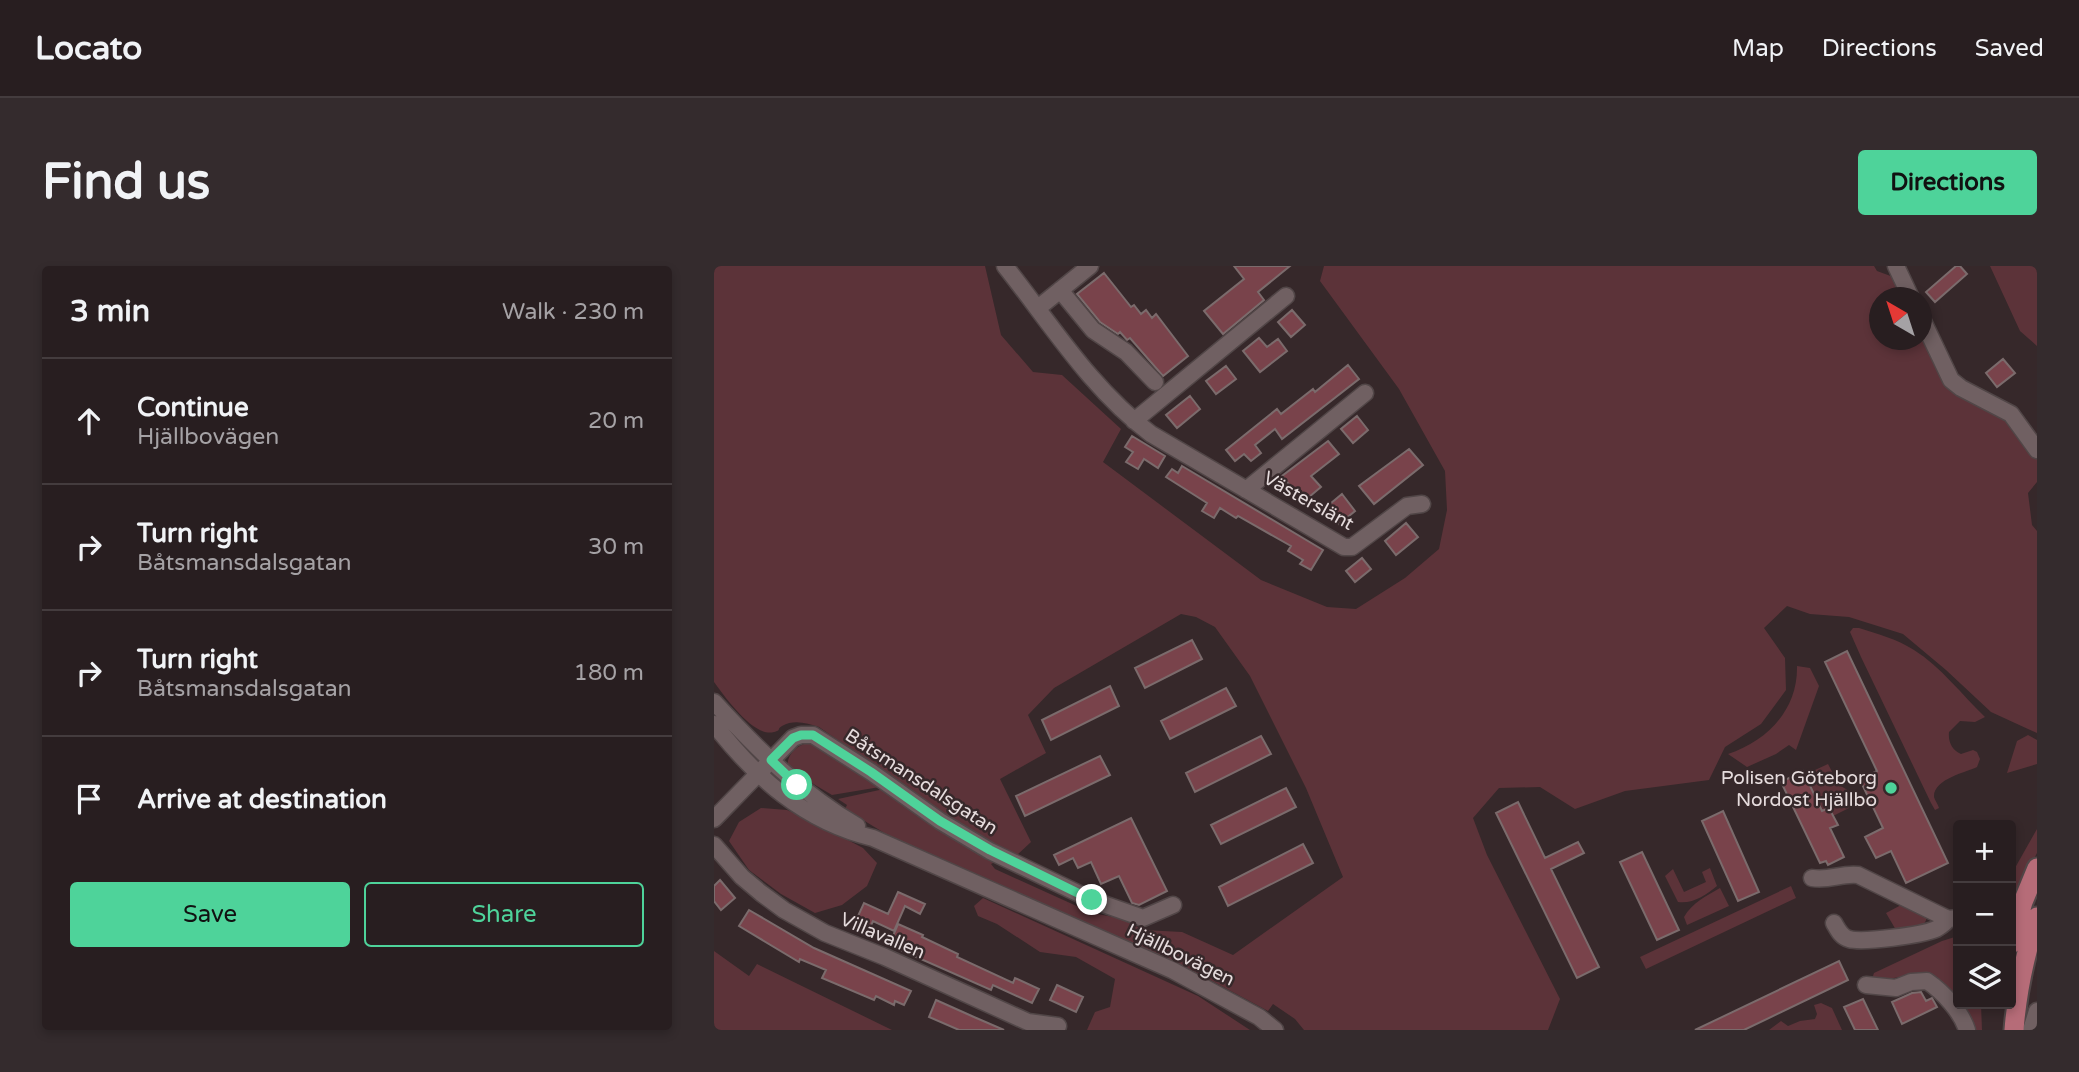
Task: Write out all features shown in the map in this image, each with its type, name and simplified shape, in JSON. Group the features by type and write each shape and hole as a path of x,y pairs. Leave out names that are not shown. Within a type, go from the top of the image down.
{"main road":[{"path":"2014,1030 2037,868"},
{"path":"2016,937 2028,920"},
{"path":"2004,1009 2004,1030"}],"street":[{"name":"Västerslänt","path":"1005,266 1094,380 1134,421 1151,434 1345,547 1358,545 1407,506 1422,504"},
{"path":"1038,308 1090,266"},
{"path":"1896,266 1906,287"},
{"path":"1060,290 1093,330 1126,352 1155,382"},
{"path":"1134,421 1286,296"},
{"path":"1932,340 1951,380 2011,414 2037,450"},
{"name":"Västerslänt","path":"1246,490 1366,394"},
{"name":"Hjällbovägen","path":"714,702 771,760 815,799 873,838 1172,970 1259,1017 1275,1030"},
{"name":"Hjällbovägen","path":"714,724 757,774 789,801 854,834 873,838"},
{"name":"Båtsmansdalsgatan","path":"771,760 793,738 813,735 980,845 1083,895 1143,918 1173,905"},
{"path":"714,819 771,760"},
{"name":"Villavallen","path":"714,845 742,877 761,893 814,928 885,957 1028,1023 1058,1026"},
{"path":"1812,878 1824,880 1858,875 1953,918"},
{"path":"1834,923 1849,939 1867,940 1934,930 1953,918"},
{"path":"1866,985 1896,988 1911,982 1927,981 1964,1020 1967,1030"},
{"path":"2031,1030 2037,1011"}],"shaded area":[{"path":"714,266 985,266 1001,335 1033,372 1062,375 1121,429 1103,462 1261,580 1327,607 1356,609 1405,578 1439,549 1447,510 1445,471 1399,389 1320,281 1324,266 1874,266 1877,271 1896,278 1901,287 1869,287 1869,350 1932,349 1946,379 2007,415 2037,456 2037,482 2028,493 2032,525 2037,531 2037,733 1991,712 1903,634 1849,617 1810,614 1787,606 1764,628 1785,658 1786,690 1761,724 1725,747 1709,780 1625,791 1575,809 1540,787 1499,788 1473,818 1487,855 1560,999 1548,1030 1304,1030 1295,1019 1273,1004 1268,1011 1186,967 886,834 845,809 847,805 838,799 884,789 997,861 991,864 995,869 1092,913 1119,918 1144,930 1182,932 1233,955 1343,877 1306,788 1250,676 1215,627 1196,617 1181,614 1054,688 1028,715 1046,753 1000,779 1031,842 1016,856 943,813 819,727 796,722 776,731 758,729 741,715 714,682"},
{"path":"1990,266 2037,266 2037,346 2020,331"},
{"path":"1853,628 1887,637 1914,650 1942,673 1985,717 1975,722 1960,721 1949,732 1950,742 1955,750 1961,754 1973,750 1980,759 1977,767 1939,785 1934,797 1939,808 1935,810 1861,657 1850,632"},
{"path":"1797,666 1810,668 1819,686 1796,750 1789,745 1747,767 1728,754 1755,741 1778,722 1792,696"},
{"path":"2028,735 2037,740 2037,764 2007,773 2017,741"},
{"path":"810,742 819,744 880,787 832,795 788,769 788,759 793,751"},
{"path":"1828,764 1839,785 1865,800 1833,816 1829,808 1822,811 1809,786 1820,780 1815,770"},
{"path":"761,808 787,810 863,848 877,863 867,886 842,905 815,913 781,894 749,870 729,841 739,822"},
{"path":"2037,829 2037,853 2016,891 2016,866"},
{"path":"1710,868 1717,886 1704,896 1678,902 1665,876 1673,869 1684,892 1706,882 1702,872"},
{"path":"1791,886 1796,898 1646,969 1640,957"},
{"path":"1720,888 1729,906 1687,925 1684,917 1691,908"},
{"path":"983,898 1198,996 1250,1030 1087,1030 1095,1012 1110,1007 1115,979 1076,957 1040,952 997,924 978,916 974,906"},
{"path":"1903,904 1927,916 1926,921 1916,928 1896,930 1886,913"},
{"path":"1953,938 1953,1009 1981,1009 1982,1030 1972,1030 1919,974 1875,981 1872,979 1874,973"},
{"path":"714,951 749,976 757,964 892,1030 714,1030"},
{"path":"1821,1003 1832,1008 1842,1030 1769,1030 1781,1021 1788,1026 1815,1019 1817,1014 1814,1005"}],"building":[{"path":"1234,266 1290,266 1258,292 1264,300 1223,334 1204,311 1244,279"},
{"path":"1956,266 1960,266 1967,274 1935,302 1932,299 1932,287"},
{"path":"1104,273 1131,307 1134,305 1141,314 1146,310 1152,318 1156,314 1188,356 1163,376 1130,338 1127,340 1120,332 1118,334 1100,322 1077,294"},
{"path":"1292,310 1305,325 1291,337 1278,322"},
{"path":"1259,338 1267,347 1278,339 1287,351 1260,372 1243,351"},
{"path":"2003,359 2015,373 1997,387 1986,373"},
{"path":"1348,365 1359,379 1282,439 1275,429 1255,445 1261,453 1251,461 1244,454 1235,461 1226,450 1277,409 1281,414 1313,389 1315,392"},
{"path":"1226,366 1236,379 1216,394 1206,381"},
{"path":"1190,396 1200,409 1177,428 1166,415"},
{"path":"1357,416 1368,430 1353,443 1341,429"},
{"path":"1132,436 1165,456 1158,468 1144,459 1138,469 1126,462 1133,452 1125,447"},
{"path":"1328,441 1339,454 1311,476 1321,487 1303,502 1282,476"},
{"path":"1409,449 1423,465 1374,504 1359,486"},
{"path":"1182,466 1323,550 1311,570 1300,564 1303,560 1288,551 1291,546 1238,516 1236,518 1220,508 1214,518 1202,511 1207,503 1166,477 1172,469 1178,473"},
{"path":"1342,494 1355,511 1339,524 1325,508"},
{"path":"1406,523 1418,537 1396,555 1385,541"},
{"path":"1362,558 1371,569 1355,582 1346,571"},
{"path":"1192,640 1202,659 1145,688 1135,668"},
{"path":"1847,651 1948,863 1906,883 1891,851 1876,858 1865,837 1883,828 1860,780 1877,771 1825,662"},
{"path":"1110,686 1119,706 1051,740 1042,720"},
{"path":"1226,688 1236,706 1170,739 1161,721"},
{"path":"1261,736 1271,754 1195,792 1186,773"},
{"path":"1100,756 1110,775 1025,816 1016,796"},
{"path":"1803,771 1822,811 1829,808 1838,825 1830,828 1844,857 1828,865 1826,861 1820,863 1781,782"},
{"path":"1286,788 1296,807 1221,844 1211,825"},
{"path":"1518,802 1545,858 1578,842 1584,853 1551,869 1599,967 1577,978 1496,813"},
{"path":"1723,811 1759,892 1738,901 1702,821"},
{"path":"1131,818 1167,891 1139,905 1132,903 1119,876 1101,884 1091,862 1078,868 1073,858 1059,865 1054,855"},
{"path":"1303,844 1313,863 1228,906 1219,887"},
{"path":"1642,852 1679,930 1657,940 1620,862"},
{"path":"720,880 735,898 721,910 714,901 714,886"},
{"path":"898,892 925,904 920,914 905,906 894,931 873,921 866,936 852,929 864,903 888,914"},
{"path":"749,910 814,948 911,991 904,1005 895,1001 894,1005 876,996 874,1000 822,978 826,970 800,959 799,962 739,926"},
{"path":"898,924 958,954 957,957 1013,983 1015,978 1039,989 1032,1003 993,985 991,990 889,945"},
{"path":"1839,961 1848,980 1744,1030 1695,1030"},
{"path":"1057,985 1083,997 1076,1012 1050,1000"},
{"path":"1921,992 1926,1001 1932,998 1937,1007 1902,1024 1892,1002"},
{"path":"1863,999 1878,1030 1855,1030 1844,1007"},
{"path":"936,1000 1004,1030 959,1030 929,1017"}],"place":[{"name":"Polisen Göteborg Nordost Hjällbo","path":"1891,788"}],"route":[{"path":"797,785 771,760 793,738 813,735 940,821 990,850 1092,900"}]}
